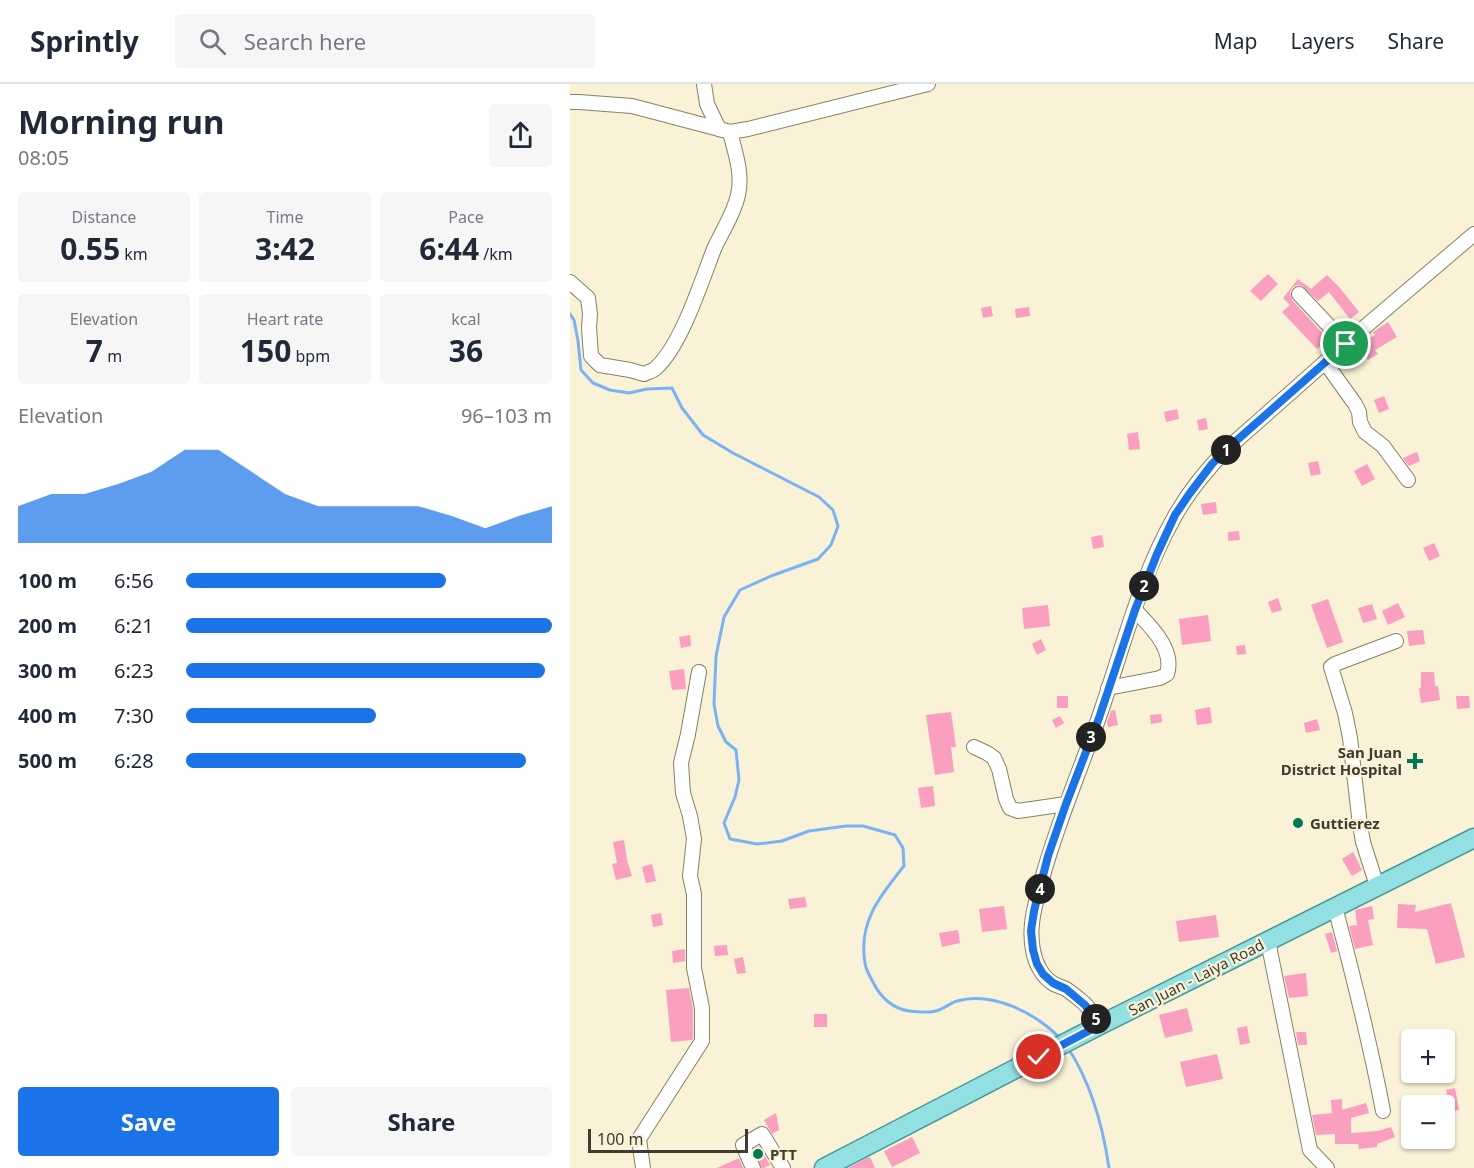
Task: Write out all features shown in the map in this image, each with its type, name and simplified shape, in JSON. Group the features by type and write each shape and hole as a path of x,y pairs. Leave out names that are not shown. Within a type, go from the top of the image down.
{"main road":[{"name":"San Juan - Laiya Road","path":"824,1168 1100,1025 1474,838"}],"street":[{"path":"570,282 588,298 591,356 600,365 644,374 655,369 674,342 686,319 738,195 740,180 738,161 724,130 707,104 704,84"},
{"path":"570,102 632,106 724,130 748,129 928,84"},
{"path":"1100,1025 1085,1005 1043,974 1033,950 1031,931 1048,856 1066,804 1099,718 1135,610 1175,515 1212,464 1228,448 1474,234"},
{"path":"1299,294 1346,344"},
{"path":"1325,362 1355,404 1365,432 1383,446 1408,480"},
{"path":"1108,688 1160,678 1167,674 1168,656 1158,636 1135,610"},
{"path":"1377,886 1363,842 1345,713 1331,667 1396,641"},
{"path":"643,1168 639,1138 702,1041 702,1008 694,968 694,894 690,876 694,839 683,794 681,763 699,672"},
{"path":"974,747 994,758 1010,808 1018,811 1066,804"},
{"path":"1335,907 1375,1066 1383,1111"},
{"path":"1268,941 1311,1150 1327,1168"},
{"path":"753,1168 742,1145 762,1134 783,1168"}],"building":[{"path":"1268,274 1278,284 1261,301 1250,291"},
{"path":"1327,275 1359,312 1350,319 1329,292 1318,301 1302,286 1293,287 1290,292 1292,300 1328,339 1317,349 1282,312 1290,305 1283,298 1298,279 1311,289"},
{"path":"991,306 993,316 983,318 981,308"},
{"path":"1029,307 1030,316 1016,318 1015,309"},
{"path":"1388,322 1397,337 1375,350 1378,354 1368,360 1359,345 1375,335 1373,332"},
{"path":"1384,396 1389,409 1379,413 1374,400"},
{"path":"1177,409 1179,419 1166,422 1164,412"},
{"path":"1206,418 1208,429 1199,431 1197,420"},
{"path":"1138,432 1140,449 1129,450 1127,434"},
{"path":"1417,452 1420,461 1409,466 1403,458"},
{"path":"1318,461 1321,474 1311,476 1308,463"},
{"path":"1367,464 1375,479 1362,486 1354,471"},
{"path":"1216,502 1217,513 1203,515 1201,504"},
{"path":"1239,531 1240,540 1228,541 1228,532"},
{"path":"1102,535 1104,547 1093,549 1091,537"},
{"path":"1434,543 1440,556 1429,561 1423,548"},
{"path":"1278,598 1282,610 1272,613 1268,602"},
{"path":"1328,599 1343,642 1327,648 1311,605"},
{"path":"1398,603 1405,617 1388,625 1382,611"},
{"path":"1372,604 1377,619 1363,623 1358,608"},
{"path":"1048,605 1050,626 1024,629 1022,608"},
{"path":"1208,615 1211,641 1182,645 1179,619"},
{"path":"1423,630 1425,644 1409,646 1407,631"},
{"path":"690,635 691,646 681,648 679,637"},
{"path":"1041,639 1046,650 1037,655 1032,644"},
{"path":"1245,645 1246,654 1237,655 1236,646"},
{"path":"684,669 686,689 672,690 669,671"},
{"path":"1421,672 1434,672 1435,686 1438,686 1440,700 1421,703 1419,688 1421,688"},
{"path":"1057,696 1068,696 1068,708 1057,708"},
{"path":"1456,696 1469,696 1470,708 1457,709"},
{"path":"1210,707 1212,723 1197,725 1195,710"},
{"path":"1115,710 1118,725 1108,727 1107,722 1111,711"},
{"path":"951,712 956,747 951,747 954,772 935,775 926,715"},
{"path":"1161,714 1162,722 1151,724 1150,715"},
{"path":"1060,716 1064,723 1056,728 1052,720"},
{"path":"1317,719 1320,730 1306,733 1304,723"},
{"path":"933,786 935,806 921,808 918,788"},
{"path":"624,840 632,876 616,880 612,864 617,863 613,842"},
{"path":"1353,852 1362,870 1352,876 1342,859"},
{"path":"652,864 656,881 646,883 642,867"},
{"path":"805,897 807,907 790,909 788,899"},
{"path":"1451,903 1465,957 1436,964 1427,929 1397,928 1398,904 1416,905 1415,912"},
{"path":"1004,906 1007,929 982,932 979,909"},
{"path":"1372,906 1374,919 1368,920 1373,945 1355,949 1349,926 1357,925 1355,910"},
{"path":"661,913 663,925 653,927 651,915"},
{"path":"1216,915 1219,937 1179,942 1176,921"},
{"path":"958,930 960,943 942,947 939,933"},
{"path":"1332,932 1337,951 1331,953 1325,934"},
{"path":"727,945 728,955 715,956 714,946"},
{"path":"685,949 685,961 673,963 672,951"},
{"path":"743,957 746,973 737,974 734,959"},
{"path":"1306,973 1308,996 1289,998 1284,976"},
{"path":"689,988 693,1009 693,1038 671,1042 666,990"},
{"path":"1187,1008 1193,1031 1165,1038 1159,1015"},
{"path":"814,1014 827,1014 827,1027 814,1027"},
{"path":"1247,1026 1250,1043 1240,1045 1237,1028"},
{"path":"1296,1032 1306,1032 1307,1045 1298,1045"},
{"path":"1217,1054 1223,1079 1186,1087 1180,1062"},
{"path":"1455,1088 1459,1110 1455,1111 1455,1095 1447,1095 1446,1090"},
{"path":"1342,1099 1342,1110 1366,1103 1369,1113 1351,1118 1351,1133 1378,1131 1391,1127 1395,1137 1377,1144 1377,1147 1359,1149 1358,1144 1335,1144 1335,1134 1316,1135 1312,1115 1332,1113 1331,1100"},
{"path":"776,1113 779,1130 772,1134 764,1120"},
{"path":"912,1137 920,1153 892,1167 884,1151"},
{"path":"759,1146 770,1165 764,1168 754,1149"},
{"path":"870,1157 875,1168 848,1168 867,1158"},
{"path":"739,1158 743,1168 717,1168"}],"waterway":[{"path":"570,314 574,320 581,370 593,383 610,390 629,393 647,389 672,388 682,408 703,435 819,497 833,510 838,526 831,545 818,559 740,590 724,617 716,656 714,704 718,726 726,742 736,750 739,780 735,797 724,823 730,839 757,844 782,841 809,831 846,826 863,826 895,835 903,848 904,866 879,899 868,922 865,935 866,966 880,994 898,1008 919,1012 936,1011 957,1001 971,999 999,1002 1013,1006 1038,1020 1060,1038"},
{"path":"1068,1048 1095,1106 1109,1168"}],"place":[{"name":"San Juan District Hospital","path":"1415,761"},
{"name":"Guttierez","path":"1298,823"},
{"name":"PTT","path":"758,1154"}],"route":[{"path":"1039,1057 1100,1025 1085,1005 1043,974 1033,950 1031,931 1048,856 1099,718 1142,589 1157,554 1175,515 1212,464 1346,344"}]}
